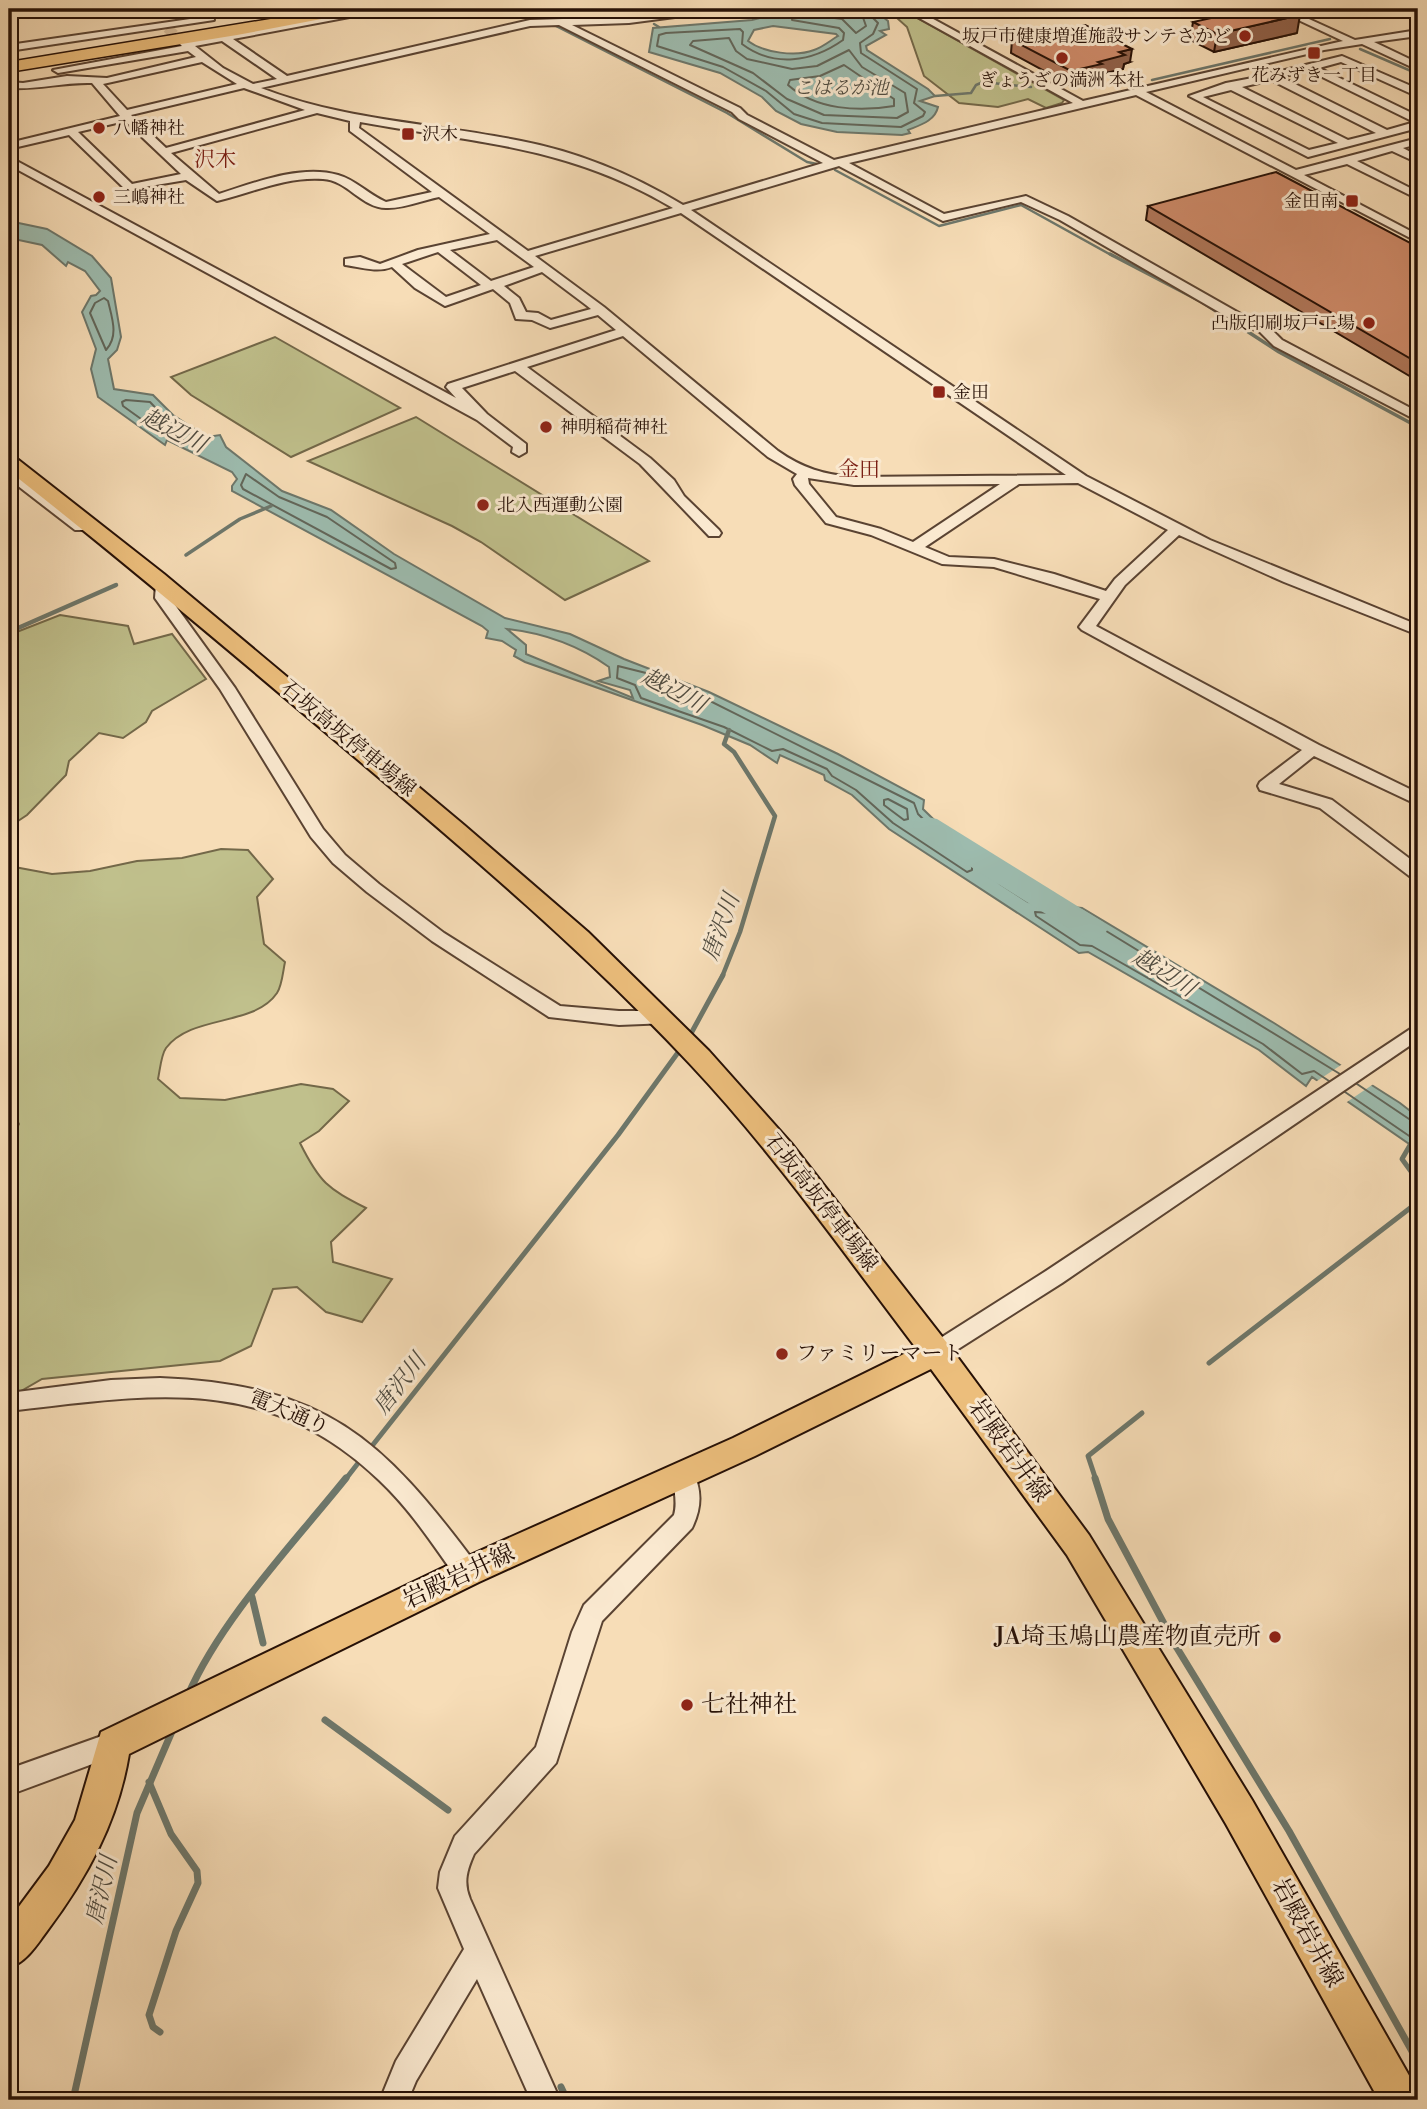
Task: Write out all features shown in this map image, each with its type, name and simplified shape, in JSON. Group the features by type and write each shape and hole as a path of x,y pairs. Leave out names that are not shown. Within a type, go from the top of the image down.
{"highway":[{"path":"9,60 309,9"},
{"path":"9,67 237,31 353,9"}],"main road":[{"name":"石坂高坂停車場線","path":"9,462 160,581 467,839 579,938 700,1058 781,1150 936,1352"},
{"name":"岩殿岩井線","path":"126,1737 467,1572 684,1476 936,1352 1078,1545 1239,1812 1401,2100"},
{"path":"9,1949 58,1889 92,1828 126,1737"}],"street":[{"path":"9,48 162,23 211,18 207,9"},
{"path":"9,79 385,9"},
{"path":"9,146 247,87 530,23 651,19 713,9"},
{"path":"908,9 1083,105"},
{"path":"1280,9 1417,65"},
{"path":"558,21 736,110 743,117 816,157 837,163 943,218 1022,198 1064,218 1242,320 1264,329 1278,343 1418,418"},
{"path":"524,256 837,163 1248,65 1357,41 1418,33"},
{"path":"225,38 284,79"},
{"path":"187,46 202,59 247,87 317,110 496,140 566,155 632,180 684,210 1081,479 1175,531 1309,589 1418,630"},
{"path":"9,85 23,86 68,79 96,82 139,75 202,59"},
{"path":"1418,93 1347,59 1307,66 1194,96 1308,154 1418,125"},
{"path":"1248,65 1387,134"},
{"path":"1307,66 1418,120"},
{"path":"96,82 126,116 189,176 217,198 271,183 317,175 337,177 386,205 441,193"},
{"path":"1230,85 1348,144"},
{"path":"1138,92 1418,239"},
{"path":"164,152 317,110"},
{"path":"355,118 354,129 600,310 773,454 804,474 854,481 1081,479"},
{"path":"71,131 130,188 189,176"},
{"path":"1237,144 1271,135"},
{"path":"1295,174 1418,141"},
{"path":"1394,148 1418,160"},
{"path":"1348,160 1418,196"},
{"path":"9,161 482,417 518,444 521,447 519,452"},
{"path":"349,262 360,261 380,268 440,248 498,236"},
{"path":"440,248 514,299 520,316 534,316 550,324 600,310"},
{"path":"393,262 419,285 445,302 542,268"},
{"path":"482,417 453,387 460,382 518,367 626,331"},
{"path":"518,367 645,461 714,533"},
{"path":"9,473 127,563 160,581 162,598 227,688 317,833 339,859 373,888 438,937 556,1012 667,1025"},
{"path":"804,474 800,479 802,485 831,520 876,532 947,561 994,563 1049,577 1108,597"},
{"path":"915,547 1015,480"},
{"path":"1175,531 1139,562 1108,597 1087,627 1312,749 1418,800"},
{"path":"1312,749 1266,786 1326,804 1418,874"},
{"path":"936,1352 1054,1277 1418,1031"},
{"name":"電大通り","path":"9,1402 119,1387 206,1387 256,1396 322,1424 348,1440 387,1472 419,1508 467,1572"},
{"path":"546,2100 478,1952 452,1888 456,1861 464,1844 547,1754 584,1632 593,1612 684,1521 691,1503 684,1476"},
{"path":"9,1783 126,1737"},
{"path":"394,2100 406,2071 478,1952"}],"green space":[{"path":"887,9 901,9 1064,100 1046,108 1028,99 998,107 959,103 924,76 907,27"},
{"path":"275,337 400,408 291,457 191,395 171,377"},
{"name":"北入西運動公園","path":"416,417 649,561 565,600 481,542 452,526 308,461"},
{"path":"60,615 128,626 134,644 172,634 206,679 152,711 146,722 123,738 99,733 69,761 66,775 27,815 9,827 9,635"},
{"path":"221,849 248,850 273,879 257,897 264,944 285,962 281,982 277,993 267,1004 254,1011 191,1030 177,1037 164,1051 158,1079 180,1098 225,1100 301,1084 333,1089 349,1101 319,1131 300,1143 313,1167 326,1183 366,1208 331,1242 333,1262 392,1279 362,1322 326,1312 297,1287 273,1289 251,1346 220,1361 42,1379 9,1398 9,1142 19,1124 9,1106 9,866 52,874 90,871 137,861 182,858"}],"water":[{"name":"こはるが池","path":"831,7 857,8 879,14 888,21 889,29 880,31 886,35 866,46 867,50 928,89 935,96 920,101 938,107 934,116 908,130 910,133 902,135 837,132 801,124 776,111 762,97 720,73 649,52 653,28 752,20 795,9","holes":["773,26 838,36 821,47 798,53 771,51 748,41 754,30"]},
{"path":"9,221 47,229 92,256 111,278 121,337 117,350 108,359 114,389 153,395 173,415 207,437 220,435 226,447 282,491 331,510 394,554 505,618 570,634 624,659 709,692 838,754 924,800 923,809 1000,884 1028,902 1082,908 1274,1023 1400,1103 1418,1117 1418,1150 1312,1077 1306,1086 1259,1050 1088,952 1079,953 889,829 852,795 825,780 824,775 780,755 777,763 750,745 702,725 525,662 514,656 516,650 502,641 486,638 488,631 482,626 232,491 237,479 232,472 167,440 165,445 98,397 91,369 96,349 82,312 91,296 100,291 85,271 68,262 66,266 42,245 9,238","holes":["507,629 560,642 609,667 610,677 598,681 630,690 633,698 526,654 526,645"]}],"pier":[{"path":"1344,1063 1375,1083 1344,1104 1314,1083"}],"building":[{"path":"1252,9 1286,9 1300,15 1217,34 1193,22"},
{"path":"1085,25 1132,49 1119,52 1125,55 1098,62 1102,64 1071,71 1012,40"},
{"name":"凸版印刷坂戸工場","path":"1276,172 1418,247 1418,363 1148,206"}],"waterway":[{"path":"469,9 579,13 645,9"},
{"path":"634,10 640,15"},
{"path":"654,24 659,27"},
{"path":"554,25 727,113 807,162 817,164"},
{"path":"1152,80 1330,39"},
{"path":"1360,49 1418,74"},
{"path":"935,96 971,93 976,85 983,82 1031,87"},
{"path":"835,170 939,226 1021,205 1113,256"},
{"path":"1110,254 1202,302 1279,352 1418,427"},
{"path":"186,555 240,519 271,506"},
{"path":"9,632 116,585"},
{"name":"唐沢川","path":"722,976 740,932 775,816 734,752 724,744 729,730"},
{"name":"越辺川","path":"927,826 1092,929"},
{"name":"唐沢川","path":"688,1039 722,976"},
{"name":"唐沢川","path":"368,1451 618,1135 682,1047"},
{"path":"1413,1140 1402,1159 1418,1181"},
{"path":"1209,1363 1418,1202"},
{"path":"1096,1480 1088,1456 1142,1413"},
{"name":"唐沢川","path":"345,1480 362,1458"},
{"name":"唐沢川","path":"188,1695 219,1638 239,1610 346,1478"},
{"path":"1095,1478 1108,1519 1177,1648 1289,1831 1418,2062"},
{"path":"252,1597 263,1643"},
{"path":"325,1720 448,1810"},
{"name":"唐沢川","path":"150,1784 173,1729"},
{"name":"唐沢川","path":"73,2100 137,1813 150,1784"},
{"path":"150,1784 171,1834 197,1871 198,1883 176,1931 149,2015 153,2027 160,2032"},
{"path":"561,2087 567,2100"}],"tunnel":[{"path":"167,28 184,43"}],"place":[{"name":"坂戸市健康増進施設サンテさかど","path":"1245,36"},
{"name":"花みずき一丁目","path":"1314,53"},
{"name":"ぎょうざの満洲 本社","path":"1062,58"},
{"name":"八幡神社","path":"99,128"},
{"name":"沢木","path":"408,134"},
{"name":"三嶋神社","path":"99,197"},
{"name":"金田南","path":"1352,201"},
{"name":"凸版印刷坂戸工場","path":"1369,323"},
{"name":"金田","path":"939,392"},
{"name":"神明稲荷神社","path":"546,427"},
{"name":"北入西運動公園","path":"483,505"},
{"name":"ファミリーマート","path":"782,1354"},
{"name":"JA埼玉鳩山農産物直売所","path":"1275,1637"},
{"name":"七社神社","path":"687,1705"}],"district":[{"name":"沢木","path":"215,160"},
{"name":"金田","path":"859,470"}]}
